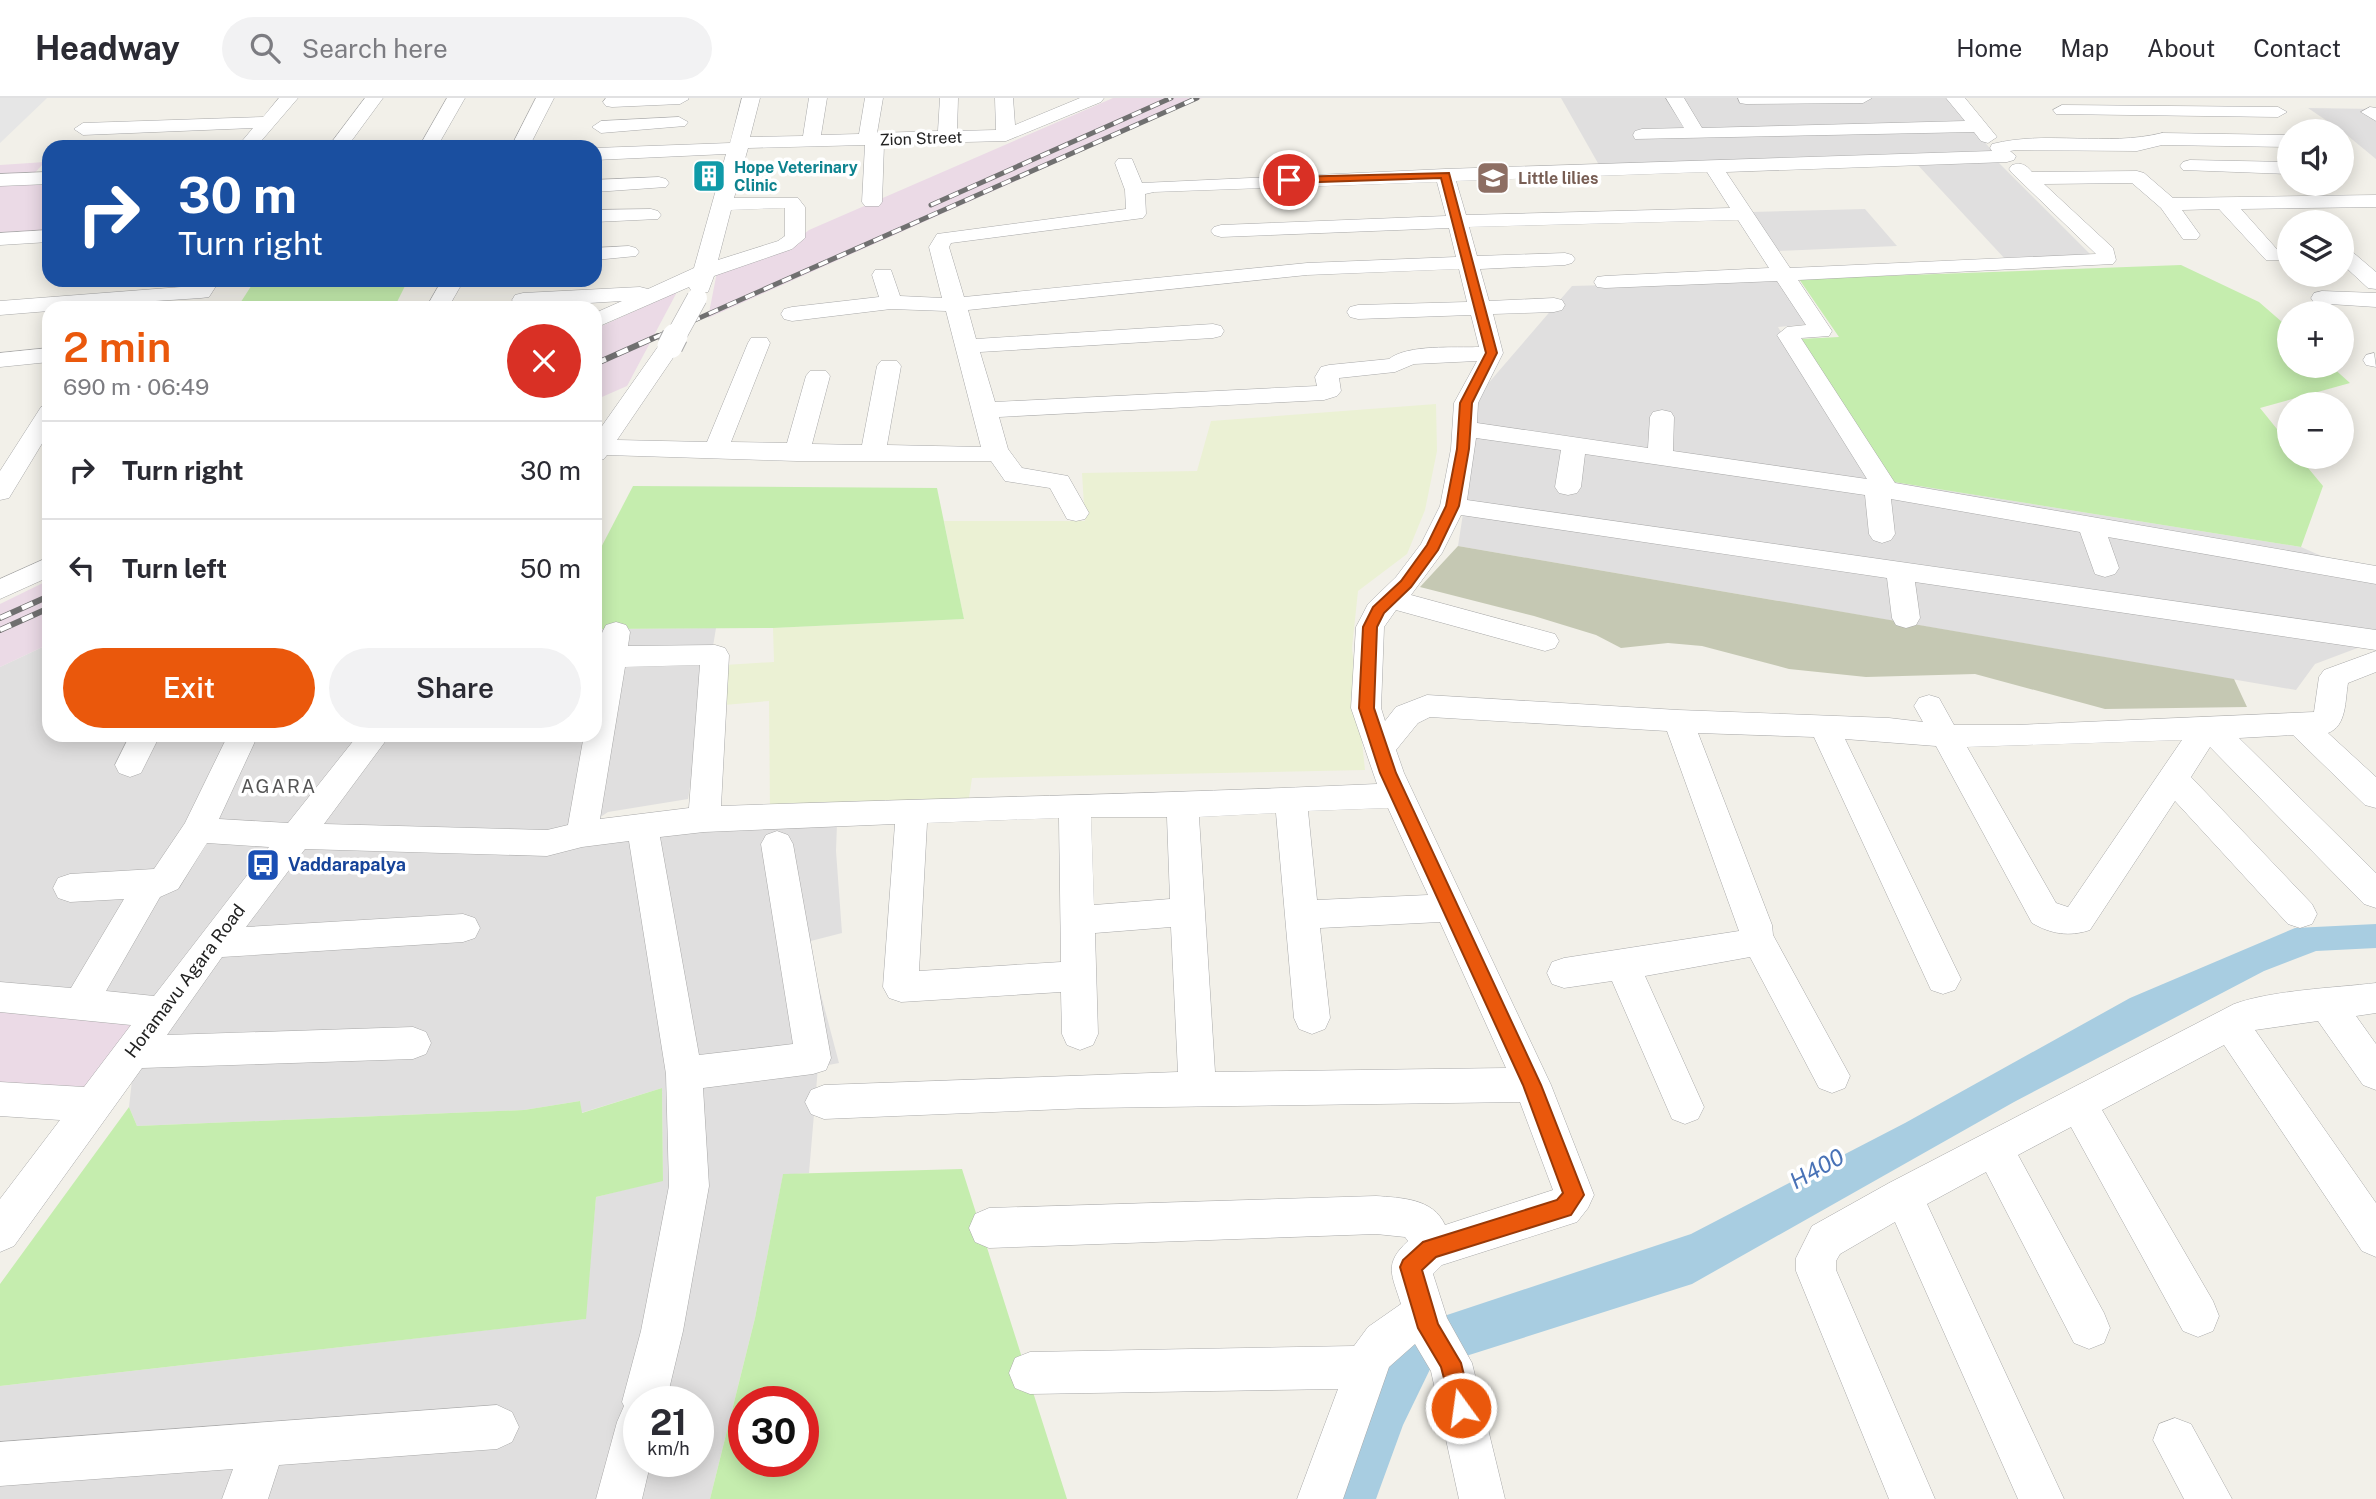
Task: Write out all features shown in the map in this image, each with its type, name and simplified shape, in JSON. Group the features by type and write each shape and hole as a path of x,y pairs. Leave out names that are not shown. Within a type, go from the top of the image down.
{"street":[{"path":"252,140 289,98"},
{"path":"342,140 374,98"},
{"path":"432,140 456,98"},
{"path":"524,140 545,98"},
{"path":"602,444 670,346 697,298 751,98"},
{"path":"811,142 818,98"},
{"path":"872,201 871,139 874,98"},
{"path":"947,137 949,98"},
{"path":"1004,98 1006,135"},
{"name":"Zion Street","path":"602,154 739,145 1006,135 1095,98"},
{"path":"1675,98 1696,133"},
{"path":"1746,99 1863,98"},
{"path":"1605,282 2106,260 2106,252 2027,178 1977,127 1955,98"},
{"path":"2261,98 2286,119"},
{"path":"595,140 613,100 680,99"},
{"path":"2062,110 2278,112"},
{"path":"83,129 268,122"},
{"path":"601,127 679,122"},
{"path":"1642,135 1977,127"},
{"path":"1135,190 1167,186 2003,152 2016,144 2137,145 2162,139 2277,141"},
{"path":"1076,513 1059,482 1014,475 996,450 987,410 939,247 944,238 1138,225 1135,190 1125,163"},
{"path":"1712,165 1821,331 1795,332 1788,335 1882,489 1882,534"},
{"path":"2190,166 2277,168"},
{"path":"1445,175 1492,353 1466,403 1465,429 1453,506 1433,547 1406,584 1378,611 1370,627 1366,708 1398,795 1532,1085 1574,1195 1571,1202 1563,1208 1430,1249 1410,1267 1435,1335 1482,1499"},
{"path":"2027,178 2137,177 2168,205 2190,235"},
{"path":"0,180 42,178"},
{"path":"602,186 659,183"},
{"path":"2168,205 2281,201 2372,205"},
{"path":"2281,201 2292,210"},
{"path":"602,318 704,272 785,245 795,238 794,207 791,202 723,204"},
{"path":"2224,203 2273,256"},
{"path":"1221,231 1457,221 1744,214"},
{"path":"602,216 651,215"},
{"path":"0,239 42,236"},
{"path":"602,254 629,252"},
{"path":"792,314 891,302 956,305 1003,298 1307,269 1565,259"},
{"path":"2354,264 2376,283"},
{"path":"883,275 891,302"},
{"path":"93,301 200,293"},
{"path":"524,296 642,293"},
{"path":"2322,298 2376,300"},
{"path":"0,308 42,305"},
{"path":"1358,312 1554,305"},
{"path":"968,346 1213,331"},
{"path":"715,451 758,343"},
{"path":"987,410 1324,393 1329,391 1329,372 1395,365 1403,359 1414,357 1492,353"},
{"path":"0,360 42,356"},
{"path":"873,454 889,366"},
{"path":"797,453 818,376"},
{"path":"1660,457 1662,417"},
{"path":"0,492 42,423"},
{"path":"1465,429 1882,489 2376,575"},
{"path":"1567,487 1574,445"},
{"path":"602,450 984,455 996,450"},
{"path":"1453,506 2376,640"},
{"path":"2091,525 2105,568"},
{"path":"0,590 42,569"},
{"path":"1899,570 1906,618"},
{"path":"1391,599 1545,642"},
{"path":"602,716 614,645 715,655 704,819"},
{"path":"1380,748 1407,715 1427,706 1678,722 1824,726 1947,736 2041,735 2208,726 2302,726 2323,723 2328,717 2334,677 2376,661"},
{"path":"1929,706 2044,913 2059,920 2078,920 2208,726"},
{"path":"1678,722 1755,925 1756,936 1832,1076"},
{"path":"1824,726 1944,979"},
{"path":"2208,726 2376,894"},
{"path":"2302,726 2376,796"},
{"path":"130,765 142,742"},
{"path":"70,888 161,883 166,879 198,830 240,742"},
{"name":"Horamavu Agara Road","path":"0,1232 213,943 370,742"},
{"path":"582,834 598,742"},
{"path":"2173,778 2300,914"},
{"path":"198,830 297,836 547,843 582,834 704,819 1075,805 1182,805 1398,795"},
{"path":"1291,801 1312,1018"},
{"path":"1075,805 1080,1034"},
{"path":"1182,805 1198,1089"},
{"path":"912,812 901,987 1079,976"},
{"path":"642,825 684,1074 689,1186 662,1331 648,1386"},
{"path":"684,1074 813,1058 776,844"},
{"path":"79,1006 152,883"},
{"path":"1302,915 1451,908"},
{"path":"1078,920 1188,912"},
{"path":"213,943 463,928"},
{"path":"1564,972 1738,947 1756,936"},
{"path":"1622,964 1685,1107"},
{"path":"0,997 162,1012"},
{"path":"1912,1499 1816,1271 1816,1258 1826,1240 1903,1196 2247,1015 2376,998"},
{"path":"2325,1003 2376,1073"},
{"path":"2231,1024 2376,1237"},
{"path":"131,1052 413,1043"},
{"path":"824,1102 937,1095 1532,1085"},
{"path":"0,1099 92,1105"},
{"path":"2078,1104 2197,1316"},
{"path":"1994,1148 2089,1328"},
{"path":"1903,1196 2041,1499"},
{"path":"989,1228 1377,1214 1412,1218 1426,1228 1430,1249"},
{"path":"1320,1499 1372,1354 1383,1342 1435,1335"},
{"path":"1030,1373 1367,1367"},
{"path":"0,1464 497,1427"},
{"path":"2175,1440 2208,1499"},
{"path":"245,1499 264,1444"},
{"path":"619,1499 625,1477"}],"shaded area":[{"path":"0,98 47,98 0,143"},
{"path":"1113,98 1202,98 708,318 717,272 786,248 809,230"},
{"path":"1561,98 1948,98 1993,152 1599,165"},
{"path":"2308,108 2376,109 2376,159 2354,141 2354,119 2324,119"},
{"path":"1995,159 2093,257 2006,260 1915,162"},
{"path":"42,162 23,185 42,184 42,231 0,234 0,165"},
{"path":"1865,209 1897,246 1777,251 1751,212"},
{"path":"1781,280 1811,324 1778,327 1869,478 2301,547 2376,580 2376,641 2315,664 2296,690 1458,546 1477,423 1473,401 1572,286"},
{"path":"677,292 627,386 602,397 602,326"},
{"path":"1436,404 1437,451 1425,510 1407,554 1358,591 1352,648 1365,770 972,778 969,798 770,811 769,701 724,705 725,665 774,662 773,628 964,619 944,521 1085,521 1082,473 1197,471 1211,421"},
{"path":"1458,546 2234,679 2247,707 2105,709 1975,674 1866,677 1789,669 1702,646 1668,643 1621,648 1596,635 1534,616 1420,587"},
{"path":"42,583 42,647 0,667 0,604"},
{"path":"716,628 688,799 608,812 548,852 661,830 837,824 836,851 842,933 807,942 839,1063 818,1067 809,1173 783,1175 755,1318 738,1386 728,1386 728,1427 710,1499 0,1499 0,1386 585,1319 596,1197 663,1180 662,1088 581,1113 580,1101 524,1110 137,1126 129,1107 139,1017 0,1009 0,667 42,647 42,742 602,742 602,629"},
{"path":"0,1009 139,1017 83,1094 0,1089"}],"green space":[{"path":"2181,265 2259,302 2277,318 2277,378 2344,378 2350,383 2318,392 2277,392 2277,403 2260,408 2277,429 2277,469 2309,469 2323,486 2301,547 1894,482 1800,339 1839,337 1799,279"},
{"path":"250,287 404,287 398,301 242,301"},
{"path":"633,486 937,488 964,619 773,628 602,629 602,546"},
{"path":"662,1088 663,1181 596,1197 586,1319 0,1386 0,1284 129,1107 137,1126 524,1110 580,1101 582,1113"},
{"path":"962,1169 1067,1499 710,1499 728,1427 728,1477 819,1477 819,1386 738,1386 755,1318 783,1174"}],"water":[{"name":"H400","path":"2376,924 2376,948 2316,951 2264,971 2014,1102 1692,1284 1466,1356 1441,1317 1691,1234 1905,1123 2130,998 2295,928"},
{"path":"1411,1335 1434,1361 1403,1425 1376,1499 1335,1499 1395,1352"}],"railway":[{"path":"931,205 1171,98"},
{"path":"654,338 1197,98"},
{"path":"602,361 658,336"},
{"path":"0,618 42,599"},
{"path":"0,630 42,611"}],"place":[{"name":"Hope Veterinary Clinic","path":"709,176"},
{"name":"Little lilies","path":"1493,178"},
{"name":"Vaddarapalya","path":"263,865"}],"district":[{"name":"AGARA","path":"279,786"}],"route":[{"path":"1289,180 1445,175 1492,353 1466,403 1463,449 1453,506 1433,547 1406,584 1378,611 1370,627 1366,708 1388,773 1532,1085 1574,1195 1571,1202 1563,1208 1430,1249 1410,1267 1429,1328 1451,1363 1461,1408"}]}
